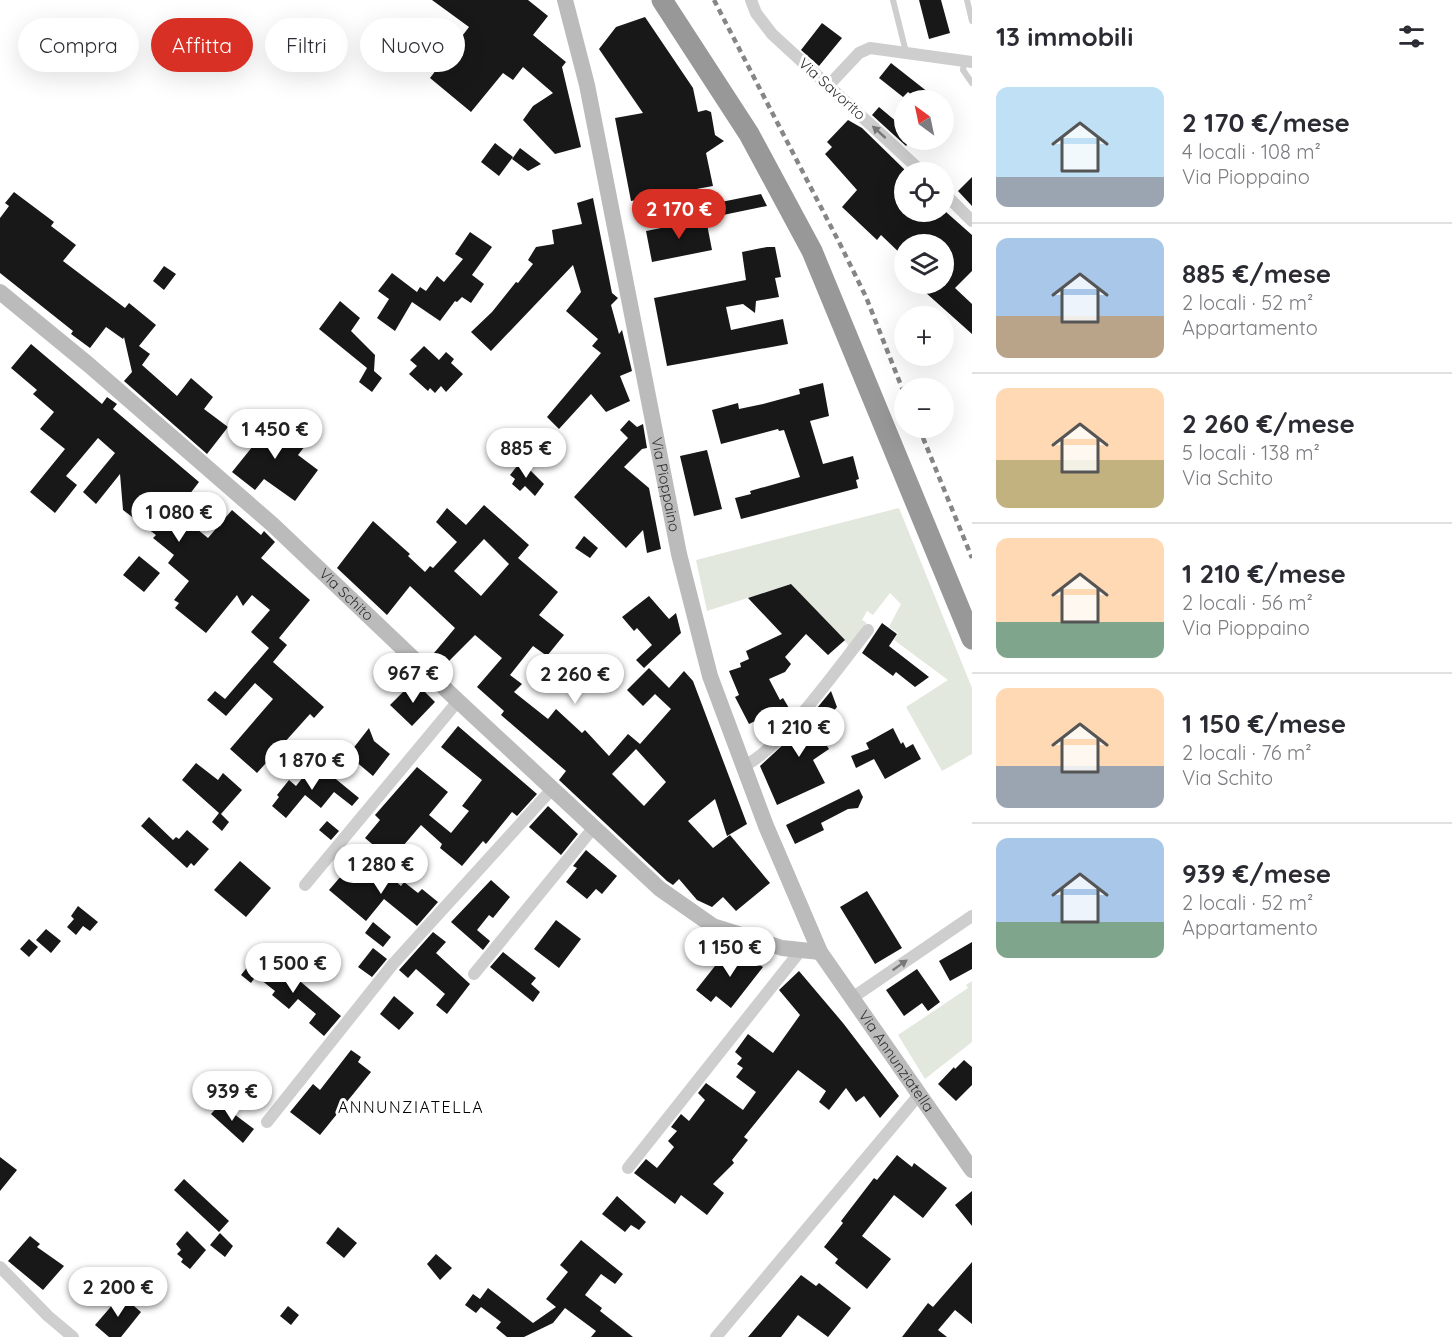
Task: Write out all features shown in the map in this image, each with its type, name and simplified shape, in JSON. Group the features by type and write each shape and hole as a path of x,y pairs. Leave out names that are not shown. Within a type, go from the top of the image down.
{"highway":[{"path":"662,0 749,134 812,251 972,639"}],"main road":[{"name":"Via Pioppaino","path":"565,0 587,85 679,554 711,676 766,826 820,952"},
{"name":"Via Schito","path":"0,292 89,365 273,525 660,889 714,926 782,948 820,952"},
{"name":"Via Annunziatella","path":"820,952 918,1096 972,1170"}],"street":[{"name":"Via Savorito","path":"751,0 756,13 772,34 911,162"},
{"path":"828,86 864,49 968,61"},
{"path":"954,204 972,221"},
{"path":"744,766 754,762 790,726 868,630"},
{"path":"305,885 458,701"},
{"path":"267,1122 393,964 552,789"},
{"path":"474,974 594,827"},
{"path":"852,998 972,916"},
{"path":"628,1168 801,950"},
{"path":"717,1337 918,1096"},
{"path":"0,1267 48,1316 73,1337"}],"lane":[{"path":"893,0 907,53"},
{"path":"967,0 972,21"},
{"path":"968,61 963,70 972,83"}],"shaded area":[{"path":"899,508 972,688 972,754 942,771 906,707 948,680 894,640 898,633 889,627 901,604 890,593 873,615 867,611 862,620 867,623 849,646 791,584 707,611 696,560"},
{"path":"972,981 972,1042 925,1079 898,1035 968,988 966,985"}],"building":[{"path":"432,0 528,0 548,16 533,35 566,62 562,67 581,147 555,154 523,120 533,106 553,93 523,67 513,80 503,73 471,112 430,78 435,72 465,72 465,32 469,27 465,24 465,18 457,18"},
{"path":"919,0 941,0 950,33 929,39"},
{"path":"645,17 693,88 698,112 706,110 711,112 715,135 724,141 706,153 713,186 631,201 615,118 643,113 599,49 616,27"},
{"path":"822,23 842,38 819,66 801,50"},
{"path":"891,63 925,90 894,90 879,78"},
{"path":"879,107 894,120 894,135 872,115"},
{"path":"848,120 862,128 897,162 894,162 894,222 954,222 954,219 972,235 972,271 955,288 972,304 972,334 954,318 954,306 941,306 927,294 954,294 954,234 894,234 894,247 881,235 877,240 842,207 857,190 825,154 832,147 827,142"},
{"path":"495,143 513,157 499,176 481,162"},
{"path":"520,148 541,164 528,171 512,159"},
{"path":"972,177 972,206 958,191"},
{"path":"14,192 54,222 51,226 76,245 63,261 125,308 129,303 156,325 139,346 150,354 142,365 177,396 191,378 213,397 204,409 228,427 207,454 124,381 132,372 124,337 123,339 106,327 90,348 71,334 73,331 0,273 0,218 9,206 5,203"},
{"path":"761,194 767,206 723,215 721,202"},
{"path":"593,198 612,293 618,298 611,305 619,334 622,330 632,371 620,376 630,401 606,412 591,394 559,429 547,417 601,353 592,346 598,339 566,311 581,292 573,265 491,351 471,332 492,312 533,264 528,260 536,247 554,244 552,230 582,224 577,203"},
{"path":"706,219 712,250 652,262 646,231"},
{"path":"470,232 492,247 472,275 484,284 471,303 462,297 457,302 455,301 440,321 412,302 395,331 377,318 389,299 378,291 392,273 417,292 420,287 426,291 437,276 444,282 463,259 455,254"},
{"path":"775,247 781,277 775,278 779,297 756,301 755,313 743,304 726,307 731,330 783,319 788,344 667,366 654,298 746,280 742,252"},
{"path":"164,266 176,274 164,290 153,281"},
{"path":"340,301 360,318 351,331 375,355 374,371 382,378 372,392 359,382 367,368 319,329"},
{"path":"31,344 102,404 107,397 117,404 113,409 199,482 176,512 208,538 232,510 261,535 264,531 275,542 261,558 310,600 279,638 287,645 273,662 324,707 314,718 310,714 257,773 230,749 273,699 255,683 226,716 207,700 215,691 225,699 269,648 251,632 270,610 252,595 243,606 237,595 206,633 175,608 179,603 174,600 189,581 168,563 174,555 153,538 156,535 123,510 120,474 96,504 83,492 115,453 98,438 66,476 77,485 55,513 30,492 65,449 40,429 54,412 33,394 37,390 11,368"},
{"path":"424,346 439,360 446,352 454,359 451,363 463,374 446,392 441,386 435,393 430,388 428,391 409,374 417,366 410,360"},
{"path":"823,383 829,416 810,421 823,464 853,456 859,479 856,480 858,488 741,519 735,498 751,494 750,491 800,477 784,430 779,431 778,429 721,444 712,410 738,403 739,409 763,404 800,394 799,389"},
{"path":"255,415 266,424 271,418 305,446 298,455 318,470 295,501 264,479 255,490 232,472 261,436 247,425"},
{"path":"629,420 637,427 643,424 647,448 642,449 624,467 649,488 661,549 647,553 643,530 626,548 574,497 628,438 620,430"},
{"path":"707,450 722,509 694,516 680,456"},
{"path":"521,461 544,484 535,496 525,486 520,491 512,484 515,479 510,475"},
{"path":"484,505 529,545 518,558 558,592 539,615 564,635 547,656 533,646 510,675 522,684 514,692 548,719 556,709 582,733 585,730 609,756 628,734 640,744 671,709 655,694 643,706 627,690 649,668 669,688 684,671 693,681 747,824 727,836 715,799 688,821 713,848 730,835 770,883 736,911 723,897 712,907 697,900 679,879 673,885 667,881 559,780 566,771 501,715 504,711 477,687 502,658 475,635 440,670 429,659 455,628 410,586 387,615 337,568 373,521 410,554 408,556 425,572 430,566 433,568 457,542 436,522 447,508 466,525","holes":["484,539 509,564 481,596 454,571","636,749 666,782 644,806 612,774"]},
{"path":"584,536 598,548 590,558 575,548"},
{"path":"139,556 160,573 144,592 123,575"},
{"path":"791,584 845,640 828,655 806,634 785,657 791,664 785,672 769,679 780,700 783,698 792,713 783,723 774,712 749,724 735,697 739,695 729,671 741,667 740,663 749,659 746,651 782,634 748,598"},
{"path":"649,596 669,619 676,613 681,633 644,668 636,660 652,645 637,628 634,631 622,617"},
{"path":"882,623 897,634 889,646 929,677 915,687 896,672 893,676 862,653"},
{"path":"414,681 435,702 412,726 390,705"},
{"path":"831,691 837,707 818,729 826,737 823,740 829,749 813,760 825,783 777,805 760,766 799,730"},
{"path":"458,726 537,794 517,816 512,812 486,844 483,841 462,866 440,848 442,844 421,825 391,860 365,838 380,820 375,815 417,767 448,792 429,815 451,833 469,811 462,806 482,780 441,747"},
{"path":"369,728 374,741 390,754 373,776 348,755"},
{"path":"893,728 901,744 903,742 906,748 913,744 921,759 885,779 874,759 856,768 851,756 869,749 866,743"},
{"path":"315,762 359,798 352,806 334,792 321,808 305,795 286,818 272,806 279,797 277,795 289,780 296,786"},
{"path":"196,763 218,780 223,773 242,790 221,814 229,822 222,831 212,822 219,813 182,780"},
{"path":"859,789 863,797 858,808 848,809 821,823 824,830 795,844 786,825"},
{"path":"548,806 578,834 561,855 529,827"},
{"path":"149,817 173,840 176,837 179,839 187,830 209,849 194,866 191,863 187,868 141,826"},
{"path":"327,821 339,831 331,840 319,830"},
{"path":"586,850 617,876 602,894 596,889 587,899 566,882 577,868 573,866"},
{"path":"240,861 271,888 246,917 214,890"},
{"path":"354,861 378,881 385,872 401,886 404,882 418,893 422,889 438,902 417,926 384,899 366,921 329,890"},
{"path":"491,880 510,897 493,918 489,915 477,930 490,941 483,950 451,922"},
{"path":"867,891 902,948 875,964 840,907"},
{"path":"78,906 98,922 90,931 83,926 76,935 67,927 74,919 71,916"},
{"path":"556,920 581,939 559,968 534,949"},
{"path":"373,922 391,937 383,947 365,933"},
{"path":"46,929 61,941 51,953 36,940"},
{"path":"433,932 446,942 436,953 470,984 447,1014 436,1005 445,994 416,969 408,978 399,970"},
{"path":"29,939 38,947 29,957 20,949"},
{"path":"972,942 972,969 950,981 939,961"},
{"path":"730,947 763,967 731,1008 716,996 711,1002 696,990"},
{"path":"373,948 387,959 372,977 358,967"},
{"path":"503,952 536,978 531,984 540,992 533,1002 490,967"},
{"path":"256,956 283,977 288,971 341,1016 324,1036 309,1023 316,1014 298,999 289,1009 272,995 275,991 256,976 251,983 241,975"},
{"path":"917,969 940,1002 928,1011 922,1003 904,1016 886,990"},
{"path":"799,971 843,1023 899,1096 880,1118 864,1096 856,1102 846,1088 829,1110 819,1102 826,1091 798,1070 744,1137 748,1140 732,1160 734,1163 713,1184 724,1193 707,1215 681,1195 675,1204 634,1173 646,1159 657,1168 674,1147 668,1141 677,1131 671,1127 681,1114 689,1121 705,1100 698,1093 706,1083 743,1110 756,1092 736,1077 743,1068 737,1064 742,1058 735,1052 748,1034 773,1053 800,1015 779,990"},
{"path":"394,996 414,1013 399,1030 380,1014"},
{"path":"351,1050 361,1057 358,1062 371,1072 320,1135 290,1112 313,1084 320,1090"},
{"path":"964,1060 972,1067 972,1085 956,1101 938,1084"},
{"path":"223,1101 236,1112 234,1114 254,1129 243,1143 211,1114"},
{"path":"897,1155 912,1167 914,1163 947,1188 923,1218 894,1195 862,1236 891,1259 867,1289 835,1263 838,1259 824,1247 874,1178 877,1180"},
{"path":"0,1157 17,1170 0,1191"},
{"path":"184,1179 229,1221 219,1232 174,1190"},
{"path":"972,1191 972,1226 955,1205"},
{"path":"617,1196 646,1222 639,1230 631,1225 625,1232 602,1214"},
{"path":"338,1227 357,1243 344,1258 326,1243"},
{"path":"187,1231 206,1250 190,1269 181,1262 183,1259 177,1254 181,1250 176,1244"},
{"path":"220,1233 233,1246 225,1257 210,1245"},
{"path":"30,1236 40,1244 37,1247 64,1266 43,1290 8,1261"},
{"path":"581,1240 623,1274 615,1284 601,1274 585,1295 602,1308 600,1311 633,1337 591,1337 596,1331 565,1308 553,1323 524,1337 507,1337 496,1328 501,1322 481,1307 476,1313 465,1305 473,1294 480,1299 488,1288 533,1323 556,1307 546,1299 568,1272 560,1265"},
{"path":"436,1254 452,1268 440,1280 427,1264"},
{"path":"972,1262 972,1324 955,1310 938,1330 947,1337 902,1337 928,1303 933,1307"},
{"path":"801,1275 816,1286 819,1283 851,1308 828,1337 798,1315 781,1337 748,1337"},
{"path":"121,1295 141,1312 121,1337 109,1337 95,1325"},
{"path":"288,1306 299,1315 291,1325 280,1316"}],"railway":[{"path":"714,0 866,297 898,378"},
{"path":"923,438 972,558"}],"district":[{"name":"ANNUNZIATELLA","path":"411,1107"}]}
